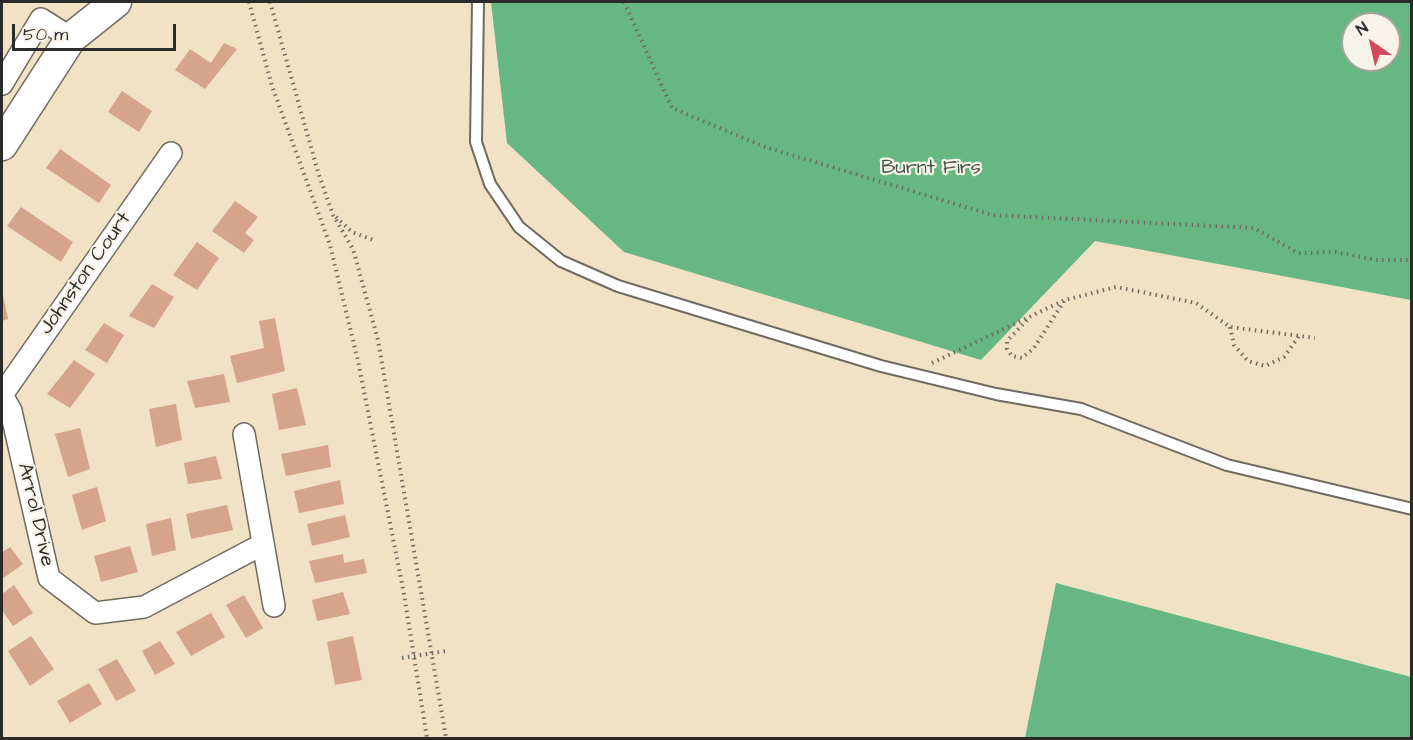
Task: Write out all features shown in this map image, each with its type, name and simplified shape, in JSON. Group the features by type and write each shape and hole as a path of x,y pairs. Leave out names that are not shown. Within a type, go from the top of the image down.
{"street":[{"path":"2,145 71,38 116,2"},
{"path":"2,84 43,10 71,38"},
{"name":"Johnston Court","path":"2,395 171,153"},
{"name":"Arrol Drive","path":"2,395 11,411 49,579 95,613 144,607 263,544"},
{"path":"244,434 274,606"}],"lane":[{"path":"478,2 476,142 490,184 519,227 561,261 618,286 910,373 996,394 1081,409 1227,465 1412,509"}],"path":[{"path":"249,2 272,86 330,245 358,361 404,594 427,738"},
{"path":"270,2 318,172 333,215 353,249 378,340 446,738"},
{"path":"624,2 672,108 765,147 992,215 1254,228 1298,253 1335,252 1377,260 1412,260"},
{"path":"333,215 352,232 376,241"},
{"path":"910,373 1065,300 1116,287 1196,303 1230,327 1316,338"},
{"path":"1030,317 1007,341 1007,349 1012,356 1022,358 1034,348 1065,300"},
{"path":"1230,327 1234,345 1248,361 1265,366 1284,357 1299,336"},
{"path":"402,658 446,651"}],"green space":[{"name":"Burnt Firs","path":"491,2 1411,2 1411,300 1095,241 981,360 624,252 507,143"},
{"path":"1056,583 1411,677 1411,738 1025,738"}],"building":[{"path":"224,43 237,49 205,89 175,70 190,49 211,63"},
{"path":"122,91 152,111 139,132 108,112"},
{"path":"60,149 111,185 99,203 46,168"},
{"path":"235,201 258,217 245,233 254,240 244,253 212,231"},
{"path":"21,207 73,242 61,262 7,226"},
{"path":"197,242 219,258 197,290 173,275"},
{"path":"152,284 174,297 154,328 129,316"},
{"path":"2,290 8,319 2,321"},
{"path":"275,318 285,371 237,383 230,356 264,348 259,321"},
{"path":"104,323 124,335 107,363 85,350"},
{"path":"74,360 95,374 70,408 47,394"},
{"path":"224,374 230,402 195,408 187,381"},
{"path":"297,388 306,425 279,430 272,394"},
{"path":"176,404 182,440 156,447 149,409"},
{"path":"80,428 90,469 68,477 55,434"},
{"path":"328,445 331,467 286,476 281,454"},
{"path":"216,456 222,479 188,484 184,463"},
{"path":"340,480 344,504 299,513 294,491"},
{"path":"97,487 106,521 82,530 72,495"},
{"path":"227,505 233,530 191,539 186,514"},
{"path":"345,515 350,537 312,546 307,524"},
{"path":"171,518 176,550 152,556 146,524"},
{"path":"130,546 138,572 101,582 94,556"},
{"path":"10,547 23,564 2,579 2,552"},
{"path":"343,554 344,563 364,559 367,573 315,583 309,561"},
{"path":"14,585 33,613 13,626 2,610 2,594"},
{"path":"343,592 350,614 317,621 312,600"},
{"path":"244,595 263,628 246,638 226,605"},
{"path":"211,613 225,637 191,656 176,632"},
{"path":"31,636 54,669 30,686 8,651"},
{"path":"353,636 362,680 335,685 327,642"},
{"path":"160,641 175,664 155,675 142,651"},
{"path":"117,659 136,691 116,701 98,669"},
{"path":"89,683 102,704 70,723 57,701"}]}
